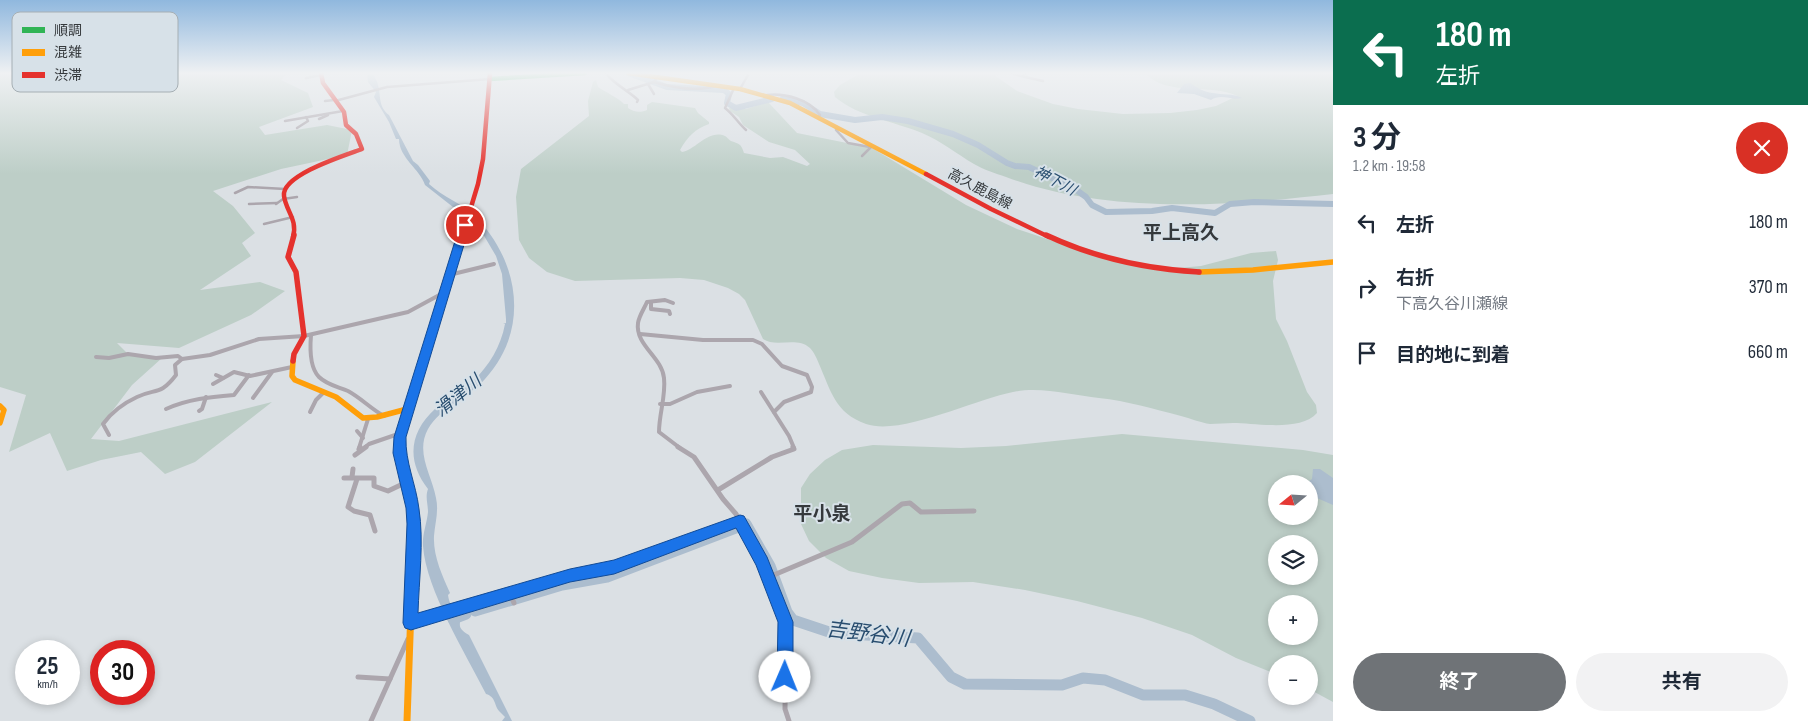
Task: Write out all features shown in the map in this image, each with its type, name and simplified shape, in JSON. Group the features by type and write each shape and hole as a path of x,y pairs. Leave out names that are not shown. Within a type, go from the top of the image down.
{"main road":[{"path":"340,107 343,111 346,125 356,134 362,149 317,167 291,180 285,189 295,232 288,257 296,272 304,336 294,354 292,376 295,380 336,397 360,416 368,419 408,409"},
{"path":"407,721 414,524 413,508 399,453 401,433 472,203 483,159 487,107"},
{"name":"高久鹿島線","path":"800,107 819,114 871,147 1038,233 1072,248 1109,260 1188,272 1333,262"},
{"path":"0,406 4,410 0,423"}],"street":[{"path":"726,107 746,130"},
{"path":"810,107 819,114"},
{"path":"285,121 343,111"},
{"path":"319,119 329,114"},
{"path":"297,128 308,121 306,117"},
{"path":"862,156 871,147"},
{"path":"235,193 248,187 285,189"},
{"path":"249,204 276,204 296,197"},
{"path":"264,224 293,217"},
{"path":"449,275 494,264"},
{"path":"96,357 109,358 128,354 156,358 178,356 182,358 210,355 259,340 304,336 408,312 444,292"},
{"path":"674,303 665,300 647,302 641,313 638,327 641,339 660,363 664,378 660,404 659,432 669,441 694,457 741,524 772,575 786,622 784,709 789,721"},
{"path":"652,302 651,309 669,311 670,314"},
{"path":"311,334 310,347 315,369 319,377 349,392 372,410 384,416"},
{"path":"640,334 703,340 753,340 762,344 782,366 807,375 812,387 810,392 784,402 774,412"},
{"path":"109,435 103,424 107,418 137,397 155,393 165,387 176,375 176,363 182,358"},
{"path":"213,384 234,372 250,375 292,367"},
{"path":"253,398 272,372"},
{"path":"216,375 223,378"},
{"path":"166,409 182,402 206,397 234,395 250,375"},
{"path":"660,404 670,404 697,392 730,386"},
{"path":"252,387 259,388"},
{"path":"310,412 316,400 324,392"},
{"path":"718,490 772,457 794,449 789,436 760,392"},
{"path":"199,411 202,409 206,397"},
{"path":"368,419 356,453 369,444 401,433"},
{"path":"357,431 362,438"},
{"path":"353,469 354,478 348,507 370,516 375,531"},
{"path":"344,478 374,478 374,486 388,491 407,482"},
{"path":"772,575 860,537 888,512 908,503 915,506 920,512 974,512"},
{"path":"411,623 570,576 627,563 741,524"},
{"path":"510,595 514,603"},
{"path":"371,721 410,634"},
{"path":"358,678 390,679"}],"shaded area":[{"path":"0,107 313,107 259,127 265,135 327,125 352,130 347,155 281,169 213,191 233,206 255,233 242,243 251,256 200,290 260,282 285,291 251,315 179,348 117,343 128,354 162,358 132,385 91,439 119,441 272,402 195,462 165,474 141,452 101,460 67,471 50,433 9,452 26,395 0,387"},
{"path":"588,107 628,107 635,111 642,112 647,110 647,107 695,108 709,124 700,128 689,137 680,150 682,152 692,148 708,137 719,135 725,136 740,145 744,153 770,158 783,157 807,166 810,164 795,150 769,142 743,125 739,117 730,111 729,108 746,109 753,107 772,107 797,133 872,148 966,205 1017,229 1105,258 1154,268 1178,268 1201,266 1251,253 1276,251 1278,260 1273,281 1276,319 1287,341 1307,392 1316,405 1317,413 1310,419 1289,425 1210,424 1120,401 1056,392 1023,390 997,396 918,421 899,425 881,426 866,424 847,414 835,400 810,348 799,343 774,343 763,339 745,300 728,288 704,280 680,278 575,281 547,272 529,258 519,240 516,197 521,169 589,116"},
{"path":"850,107 1066,107 1123,114 1170,113 1213,107 1333,107 1333,194 1210,204 1126,202 1085,197 1045,189 982,168 929,136"},
{"path":"1122,434 1303,450 1333,455 1333,702 1318,694 1318,655 1268,655 1268,671 1236,658 1192,635 1142,618 1077,601 973,582 919,583 849,571 826,558 809,541 801,524 801,488 810,474 825,460 842,450 873,445 961,448 1006,446"}],"water":[{"name":"滑津川","path":"380,107 382,107 389,115 413,161 430,181 429,184 475,216 490,234 502,254 510,275 514,296 513,318 509,339 499,360 478,386 433,421 424,438 423,447 437,503 434,536 435,551 450,593 448,595 449,601 453,609 460,615 461,628 469,635 512,721 502,721 505,717 497,709 492,697 486,694 448,622 431,582 423,546 428,512 428,489 416,468 414,458 416,437 420,427 440,404 473,381 484,369 497,348 505,324 503,324 506,323 502,274 496,256 482,229 462,210 453,207 425,185 402,152 399,139 396,139"},
{"path":"1313,469 1320,469 1333,478 1333,505 1318,498 1318,475 1312,475"}],"waterway":[{"name":"神下川","path":"734,107 741,107"},
{"name":"神下川","path":"809,107 820,114 855,120 882,117 908,121 953,134 978,145 1007,163 1015,166 1029,167 1075,189 1086,197 1092,205 1106,212 1152,211 1172,208 1215,213 1230,204 1254,202 1333,204"},
{"name":"吉野谷川","path":"475,611 562,585 607,577 746,524 770,566 787,612 793,620 832,633 918,638 951,677 965,684 1062,685 1083,678 1105,680 1143,695 1185,695 1214,704 1250,721"},
{"name":"吉野谷川","path":"453,619 466,614"}],"traffic: fast":[{"path":"408,488 399,453 400,437 460,242"}],"traffic: slow":[{"path":"797,107 926,174"},
{"path":"1199,272 1253,270 1333,262"},
{"path":"293,361 292,376 295,380 336,397 363,418 377,417 407,409"},
{"path":"0,406 4,410 0,423"},
{"path":"407,721 414,524 413,508 408,488"}],"traffic: jam":[{"path":"293,361 294,354 304,336 296,272 288,257 296,227 284,195 285,189 291,180 317,167 362,149 356,134 346,125 344,112 340,107"},
{"path":"460,242 478,184 483,159 487,107"},
{"path":"926,174 1024,225 1091,253 1126,263 1162,270 1199,272"}],"district":[{"name":"平上高久","path":"1181,233"},
{"name":"平小泉","path":"822,514"}],"route":[{"path":"465,225 416,379 400,437 399,453 413,508 414,524 411,623 570,576 627,563 740,521 762,562 786,622 785,677"}]}
